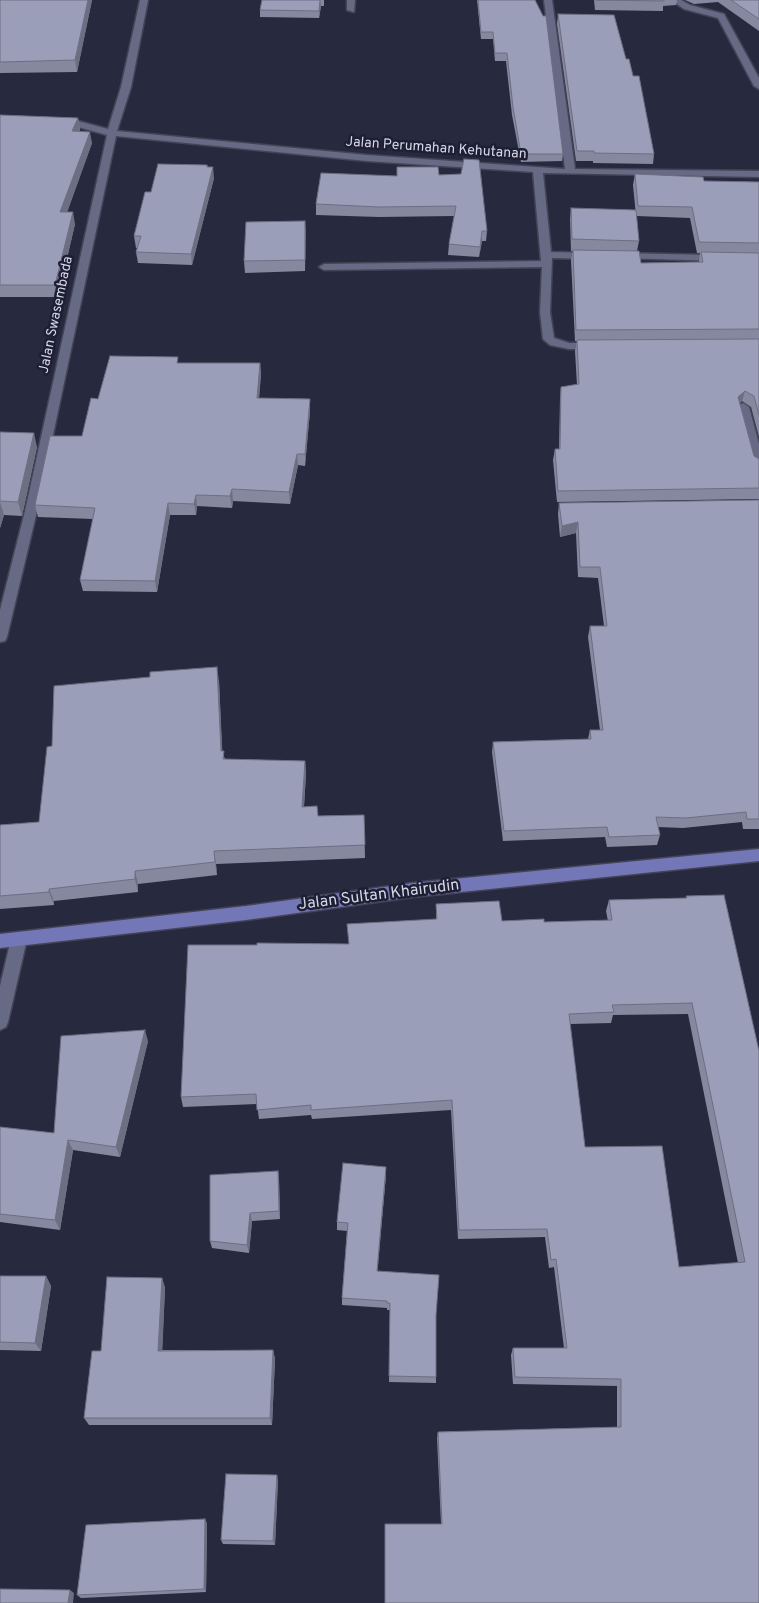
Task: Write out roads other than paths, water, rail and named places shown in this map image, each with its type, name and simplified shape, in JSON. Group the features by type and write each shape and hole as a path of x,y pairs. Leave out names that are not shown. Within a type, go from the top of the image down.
{"main road":[{"name":"Jalan Sultan Khairudin","path":"0,941 246,913 413,890 759,856"}],"street":[{"name":"Jalan Swasembada","path":"0,637 31,511 112,133 126,87 144,0"},
{"path":"350,0 351,10"},
{"path":"548,0 570,172"},
{"path":"675,0 687,7 721,16 759,86"},
{"name":"Jalan Perumahan Kehutanan","path":"50,121 78,124 112,133 236,147 538,170 759,174"},
{"path":"538,170 546,260 545,312 549,339 554,343 569,346 608,346"},
{"path":"324,267 546,260 759,259"},
{"path":"743,407 759,466"},
{"path":"0,1022 19,939"}]}
